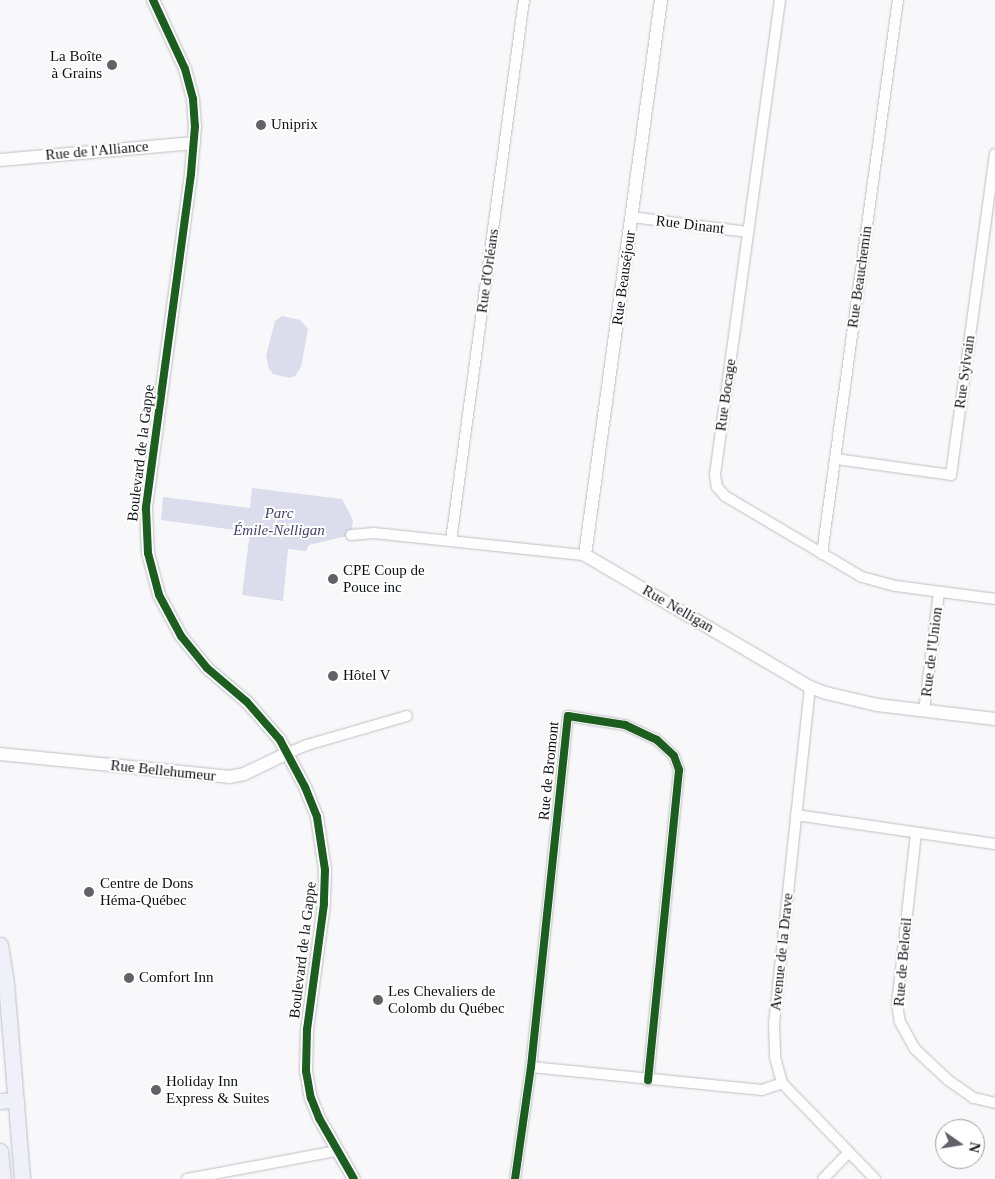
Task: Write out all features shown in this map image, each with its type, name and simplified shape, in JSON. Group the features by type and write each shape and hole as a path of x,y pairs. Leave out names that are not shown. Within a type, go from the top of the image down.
{"main road":[{"path":"0,945 6,984 22,1179"},
{"path":"0,1101 16,1100"},
{"path":"0,1151 2,1179"}],"street":[{"name":"Boulevard de la Gappe","path":"154,0 180,54 187,75 194,112 194,143 146,509 148,552 159,595 180,636 207,668 266,722 288,753 305,787 317,818 323,851 324,904 307,1029 306,1070 311,1098 319,1118 354,1179"},
{"name":"Rue d'Orléans","path":"451,542 524,0"},
{"name":"Rue Beauséjour","path":"585,555 661,0"},
{"name":"Rue Bocage","path":"780,0 715,482 720,492 725,496 822,554 873,581 995,599"},
{"name":"Rue Beauchemin","path":"822,554 898,0"},
{"name":"Rue de l'Alliance","path":"0,160 194,143"},
{"name":"Rue Sylvain","path":"836,459 951,475 995,154"},
{"name":"Rue Dinant","path":"632,218 748,232"},
{"name":"Rue Nelligan","path":"351,535 374,533 585,555 810,686 841,698 924,712 995,719"},
{"name":"Rue de l'Union","path":"924,712 940,592"},
{"name":"Avenue de la Drave","path":"810,686 773,1038 776,1064 782,1083 848,1154 875,1179"},
{"name":"Rue Bellehumeur","path":"0,754 229,777 244,774 307,745 406,716"},
{"name":"Rue de Bromont","path":"515,1179 531,1067 568,716 625,725 657,740 674,756 679,770 648,1080"},
{"path":"796,816 995,844"},
{"name":"Rue de Beloeil","path":"916,833 897,1004 900,1022 915,1049 948,1080 974,1098 995,1103"},
{"path":"531,1067 762,1090 782,1083"},
{"path":"187,1179 337,1151"},
{"path":"823,1179 848,1154"}],"green space":[{"path":"282,316 300,320 308,329 301,367 295,376 290,378 273,374 269,369 266,356 275,321"},
{"name":"Parc Émile-Nelligan","path":"252,488 342,499 353,520 351,535 309,545 306,551 288,549 283,601 242,595 250,532 161,520 163,497 250,508"}],"cycle path":[{"path":"153,0 185,69 193,99 195,126 191,174 146,509 148,553 159,595 181,636 207,668 247,702 280,740 305,787 317,817 325,870 324,904 307,1029 306,1071 311,1098 319,1118 354,1179"},
{"path":"515,1179 531,1067 568,716 625,725 657,740 674,756 679,770 648,1080"}],"place":[{"name":"La Boîte à Grains","path":"112,65"},
{"name":"Uniprix","path":"261,125"},
{"name":"CPE Coup de Pouce inc","path":"333,579"},
{"name":"Hôtel V","path":"333,676"},
{"name":"Centre de Dons Héma-Québec","path":"89,892"},
{"name":"Comfort Inn","path":"129,978"},
{"name":"Les Chevaliers de Colomb du Québec","path":"378,1000"},
{"name":"Holiday Inn Express & Suites","path":"156,1090"}]}
